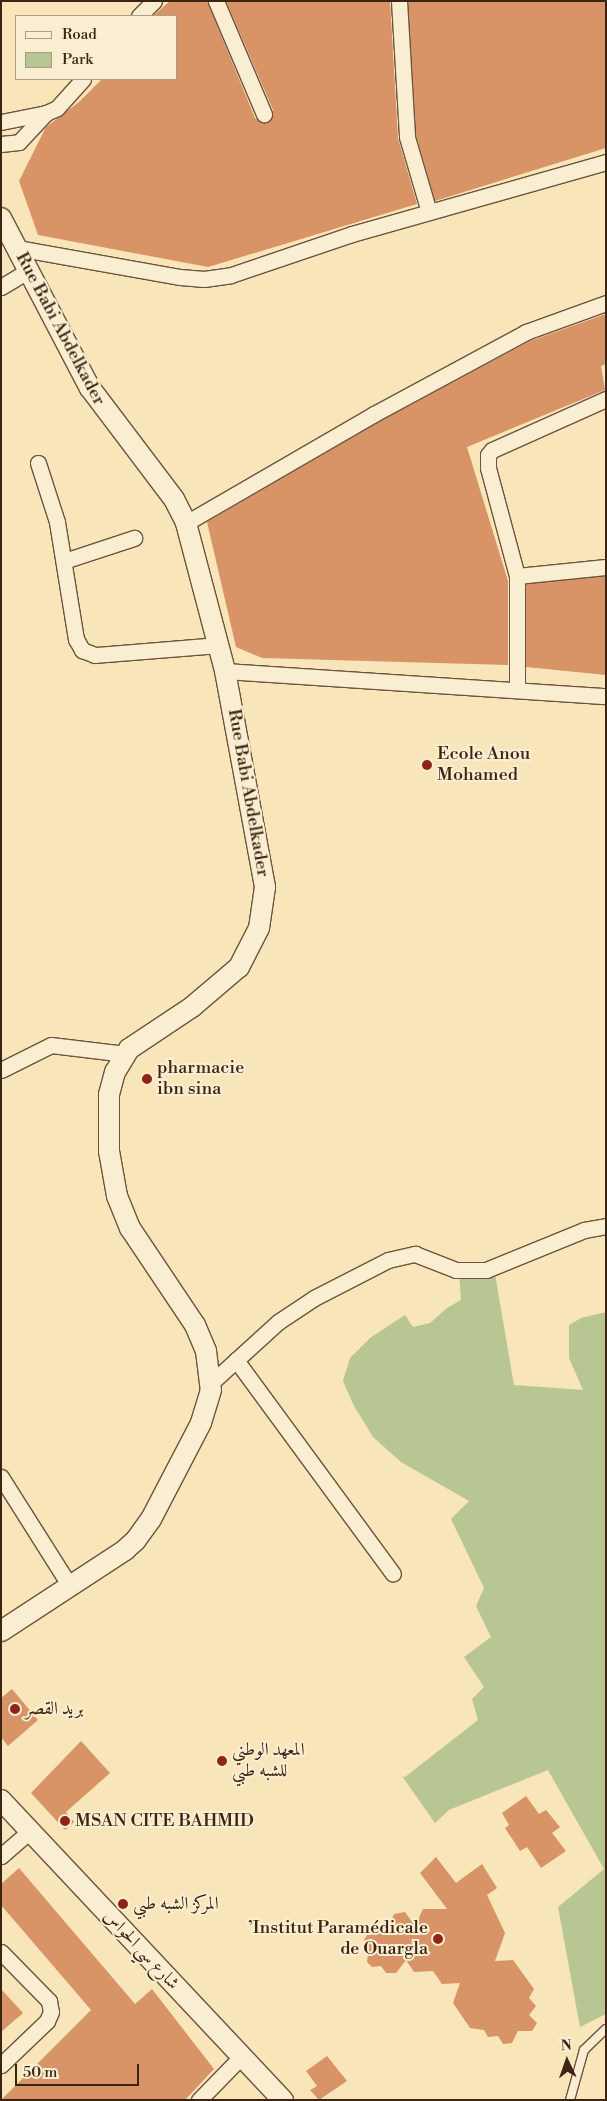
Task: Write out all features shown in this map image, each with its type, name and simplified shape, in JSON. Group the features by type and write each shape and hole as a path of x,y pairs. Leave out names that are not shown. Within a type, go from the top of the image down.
{"main road":[{"name":"Rue Babi Abdelkader","path":"2,216 28,271 90,388 174,499 186,523 225,671 264,872 264,906 259,928 239,967 220,986 124,1054"},
{"path":"1,1631 125,1550 151,1519 201,1423 211,1383 210,1363 195,1325 130,1228 118,1196 109,1151 108,1107 112,1083 124,1054"},
{"name":"شارع سي الحواس","path":"1,1800 283,2100"}],"street":[{"path":"140,15 154,1"},
{"path":"216,1 264,114"},
{"path":"399,1 407,138 429,212"},
{"path":"1,144 19,142 46,113 66,100 82,80"},
{"path":"1,122 46,113"},
{"path":"17,248 204,278 231,275 429,212 606,162"},
{"path":"1,287 28,271"},
{"path":"186,523 374,414 526,332 606,303"},
{"path":"516,690 517,576 488,468 488,455 492,450 606,399"},
{"path":"38,463 51,496 64,561 76,640 87,654 218,645"},
{"path":"64,561 134,538"},
{"path":"517,576 606,567"},
{"path":"225,671 606,696"},
{"path":"1,1070 51,1045 124,1054"},
{"path":"211,1383 278,1322 314,1298 400,1256 415,1254 456,1270 477,1271 505,1264 584,1230 606,1226"},
{"path":"236,1360 393,1574"},
{"path":"1,1477 70,1586"},
{"path":"1,1856 30,1830"},
{"path":"1,1952 49,2002 51,2012 47,2021 1,2065"},
{"path":"199,2100 241,2057"}],"lane":[{"path":"570,2100 584,2050 606,2029"}],"green space":[{"path":"459,1272 495,1274 514,1385 583,1390 569,1358 569,1325 581,1318 606,1312 606,2014 580,2027 558,1907 604,1869 548,1770 449,1810 435,1823 402,1776 405,1777 478,1720 472,1699 484,1687 464,1657 491,1637 476,1606 484,1588 451,1519 469,1501 401,1462 373,1437 354,1406 343,1381 350,1358 370,1338 405,1315 413,1327 430,1323 447,1308 461,1300"}],"building":[{"path":"170,1 207,1 255,118 263,123 272,119 273,110 226,1 390,1 398,138 417,204 208,267 38,235 19,181 46,127 79,102 101,80 178,80 178,15 154,15"},
{"path":"408,1 606,1 606,148 435,201 416,135"},
{"path":"606,314 606,364 601,366 605,390 467,447 508,581 508,665 262,658 236,647 207,522 379,422 530,341"},
{"path":"606,576 606,675 526,667 526,584"},
{"name":"بريد القصر","path":"12,1689 38,1720 8,1746 1,1737 1,1698"},
{"path":"81,1741 110,1773 66,1812 74,1822 65,1830 31,1793"},
{"path":"526,1796 539,1814 546,1810 560,1827 552,1833 566,1851 541,1868 527,1847 520,1851 505,1828 509,1825 502,1813"},
{"path":"436,1857 456,1883 482,1864 497,1888 487,1895 505,1933 495,1961 513,1960 534,1989 529,1998 536,2006 529,2015 537,2023 532,2031 518,2031 512,2043 503,2044 498,2036 488,2037 484,2030 470,2028 453,2003 460,1983 442,1984 433,1971 414,1972 406,1960 396,1973 386,1973 381,1966 372,1967 367,1962 369,1947 364,1940 370,1930 388,1929 394,1914 405,1912 415,1926 423,1909 447,1909 420,1873"},
{"path":"19,1868 135,2004 152,1989 214,2069 185,2100 1,2100 91,2010 1,1905 1,1884"},
{"path":"1,1989 23,2013 1,2032"},
{"path":"327,2056 347,2081 319,2100 310,2090 317,2086 306,2071"}],"place":[{"name":"Ecole Anou Mohamed","path":"427,765"},
{"name":"pharmacie ibn sina","path":"147,1079"},
{"name":"بريد القصر","path":"15,1709"},
{"name":"المعهد الوطني للشبه طبي","path":"222,1761"},
{"name":"MSAN CITE BAHMID","path":"65,1821"},
{"name":"المركز الشبه طبي","path":"123,1904"},
{"name":"’Institut Paramédicale de Ouargla","path":"438,1939"}]}
